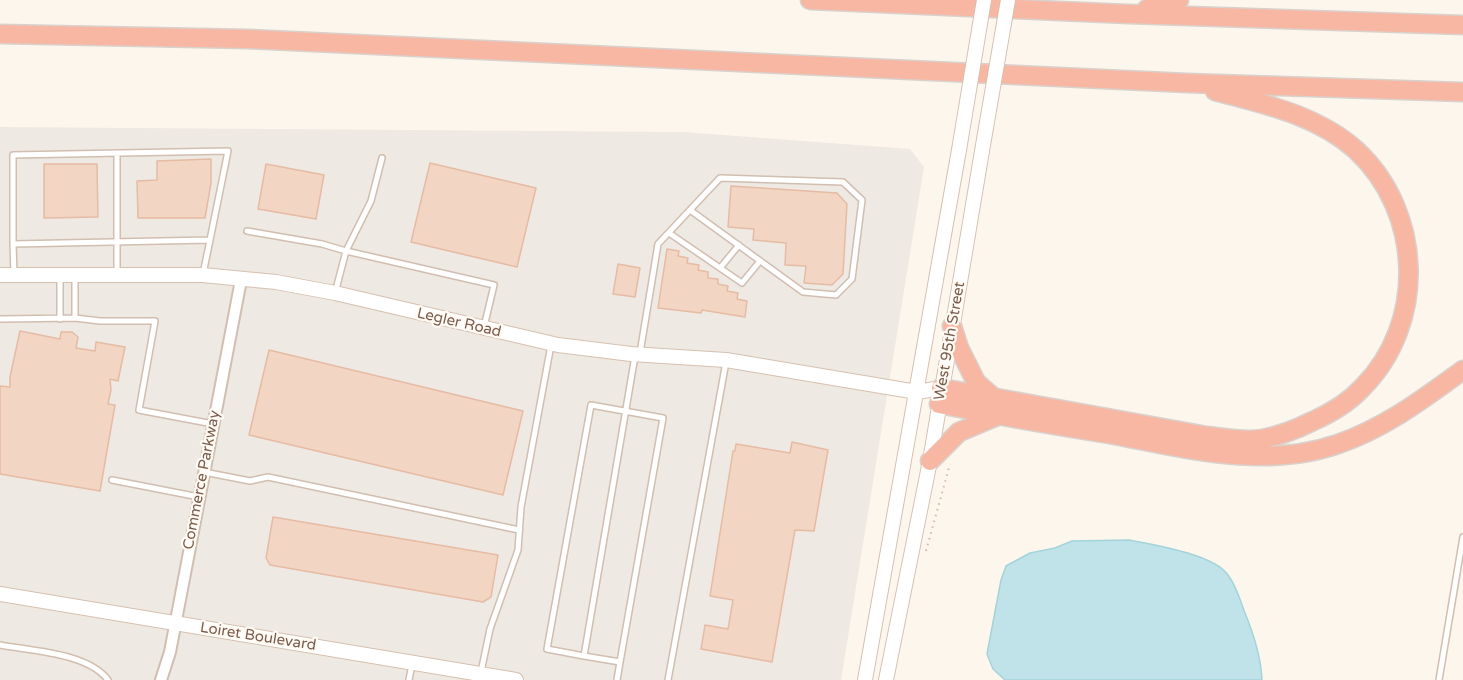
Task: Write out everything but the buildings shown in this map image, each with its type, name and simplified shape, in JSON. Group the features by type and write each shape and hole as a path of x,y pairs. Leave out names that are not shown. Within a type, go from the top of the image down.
{"highway":[{"path":"810,0 1463,26"},
{"path":"1128,14 1179,0"},
{"path":"0,34 248,39 1187,83 1463,92"},
{"path":"940,396 993,397 1237,440 1261,439 1284,433 1327,414 1362,388 1385,357 1404,315 1409,286 1405,233 1391,195 1381,178 1355,149 1318,125 1291,112 1187,83"},
{"path":"952,326 959,348 976,382 993,397"},
{"path":"940,396 998,415 1210,452 1256,456 1291,454 1337,444 1378,427 1416,405 1463,370"},
{"path":"930,461 959,432 998,415"}],"street":[{"name":"West 95th Street","path":"866,680 984,0"},
{"name":"West 95th Street","path":"886,680 930,461 1008,0"},
{"name":"Legler Road","path":"7,275 202,275 276,282 335,293 551,343 638,354 726,360 940,396"},
{"name":"Commerce Parkway","path":"161,680 170,652 241,280"},
{"name":"Loiret Boulevard","path":"0,594 516,680"}],"lane":[{"path":"7,275 13,244 13,155 228,151 202,275"},
{"path":"117,153 117,275"},
{"path":"335,293 346,251 371,201 382,158"},
{"path":"584,656 626,411 658,244 720,178 843,182 862,200 852,279 836,295 804,292 690,210"},
{"path":"247,231 322,244 494,285 484,329"},
{"path":"669,232 742,284 760,261"},
{"path":"13,244 210,240"},
{"path":"720,268 739,245"},
{"path":"60,275 60,319"},
{"path":"75,275 75,318"},
{"path":"0,319 75,318 100,321 154,321 139,410 213,424"},
{"path":"481,674 490,629 518,550 521,507 551,343"},
{"path":"668,680 726,360"},
{"path":"616,680 620,662 663,418 591,405 547,649 620,662"},
{"path":"204,472 250,481 268,477 519,530"},
{"path":"112,480 199,497"},
{"path":"1439,680 1461,560 1463,537"},
{"path":"0,645 80,660 93,665 108,680"},
{"path":"409,680 413,662"}],"shaded area":[{"path":"0,127 684,132 910,149 924,167 841,680 0,680"}],"water":[{"path":"1129,540 1197,556 1210,561 1228,575 1234,584 1254,638 1262,680 1005,680 993,669 987,654 1001,580 1006,566 1030,553 1055,548 1072,541"}]}
